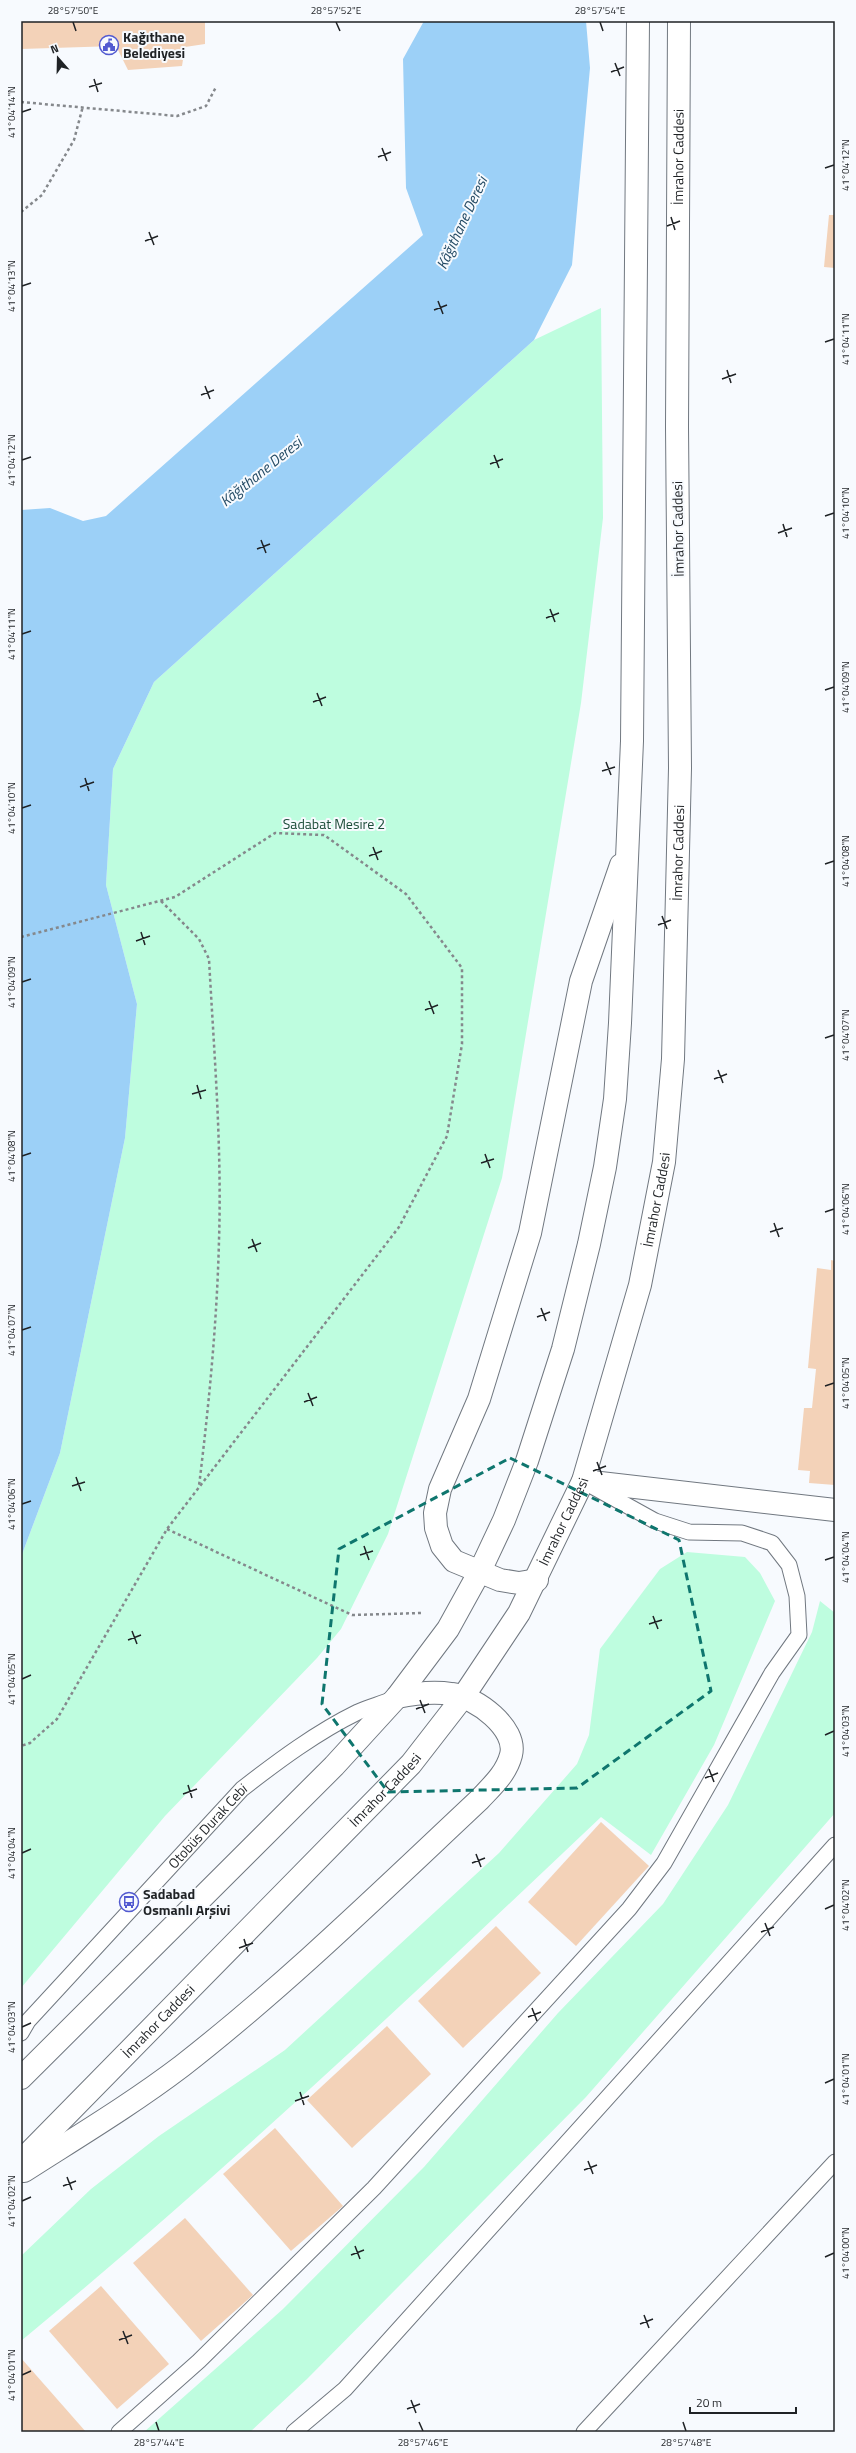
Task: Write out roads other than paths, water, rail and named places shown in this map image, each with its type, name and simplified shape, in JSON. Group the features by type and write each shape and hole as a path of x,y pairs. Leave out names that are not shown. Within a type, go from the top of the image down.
{"main road":[{"path":"21,2078 334,1766 397,1697 448,1629 480,1571 504,1520 527,1461 563,1348 589,1244 605,1167 615,1099 628,845 634,587 633,425 638,21"},
{"name":"İmrahor Caddesi","path":"21,2161 411,1764 463,1697 501,1643 537,1580 582,1480 640,1285 664,1162 673,1059 680,768 677,435 678,21"},
{"path":"537,1580 519,1583 500,1580 454,1561 442,1546 436,1528 435,1513 440,1489 479,1399 530,1234 581,981 606,904 628,845"},
{"path":"582,1480 835,1510"},
{"path":"21,2173 119,2110 181,2066 251,2010 479,1800 502,1775 511,1754 508,1734 500,1723 486,1710 463,1697 438,1693 416,1693 397,1697"}],"lane":[{"path":"119,2432 199,2361 374,2188 629,1909 664,1863 772,1673 799,1635 797,1596 789,1565 772,1542 742,1533 689,1532 662,1524 582,1480"},
{"name":"Otobüs Durak Cebi","path":"21,2033 28,2021 242,1789 276,1762 323,1732 358,1712 397,1697"},
{"path":"294,2432 345,2388 835,1845"},
{"path":"584,2432 835,2162"}],"water":[{"name":"Kâğıthane Deresi","path":"424,21 586,21 590,68 572,265 534,340 154,682 113,769 106,885 137,1004 125,1138 60,1453 21,1557 21,510 50,508 83,521 106,516 423,235 406,188 403,59"}],"place":[{"name":"Kağıthane Belediyesi","path":"109,45"},
{"name":"Sadabad Osmanlı Arşivi","path":"129,1902"}],"park label":[{"name":"Sadabat Mesire 2","path":"334,824"}]}
